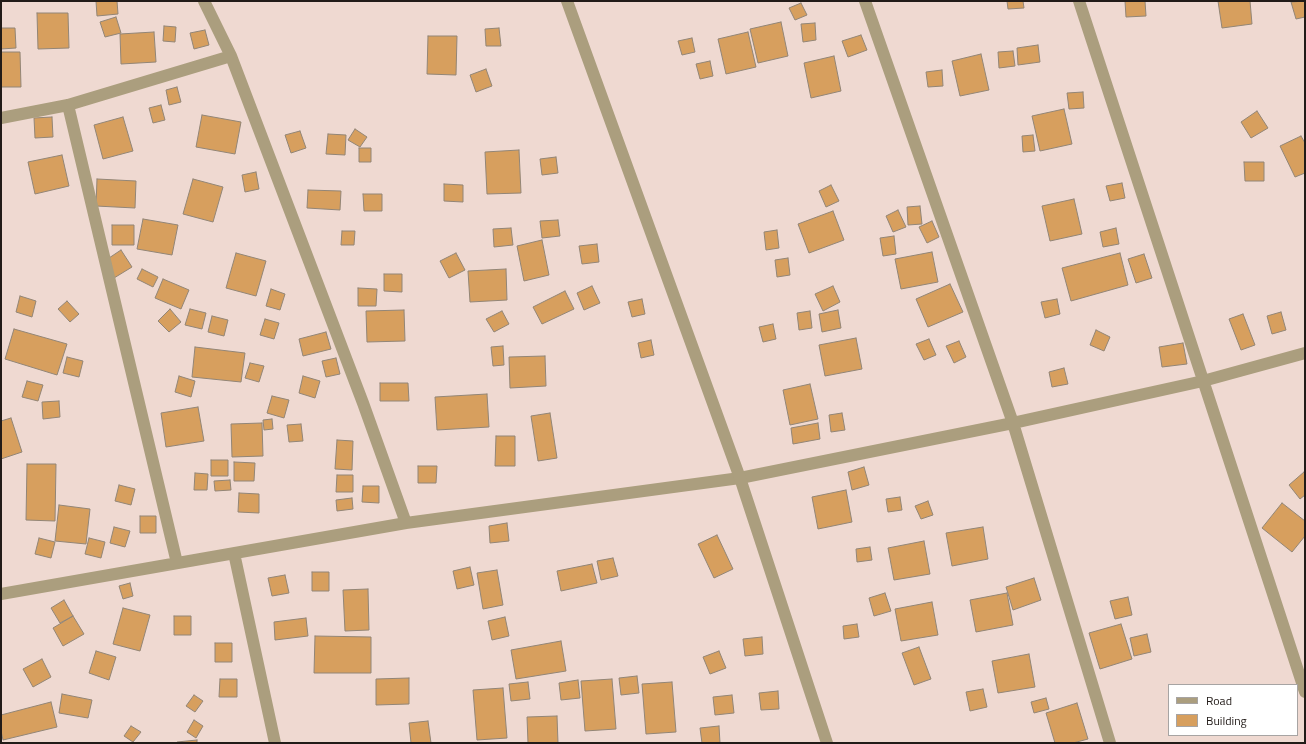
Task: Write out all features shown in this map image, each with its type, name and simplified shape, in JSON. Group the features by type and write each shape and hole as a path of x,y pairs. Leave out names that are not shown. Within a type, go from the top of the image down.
{"street":[{"path":"204,1 231,56 363,403 406,523"},
{"path":"567,1 740,478 827,743"},
{"path":"865,1 1013,423 1110,743"},
{"path":"1080,1 1305,692"},
{"path":"1,118 68,105 231,56"},
{"path":"68,105 178,563"},
{"path":"1,594 406,523 740,478 1013,423 1203,381 1305,353"},
{"path":"234,553 275,743"}],"building":[{"path":"96,1 117,1 118,14 97,16"},
{"path":"1007,1 1023,1 1024,8 1008,9"},
{"path":"1125,1 1145,1 1146,16 1126,17"},
{"path":"1218,1 1250,1 1252,24 1222,28"},
{"path":"1305,1 1305,17 1296,19 1291,2"},
{"path":"801,3 807,15 795,20 789,8"},
{"path":"37,13 68,13 69,48 38,49"},
{"path":"116,17 121,33 105,37 100,22"},
{"path":"781,22 788,56 758,63 750,29"},
{"path":"815,23 816,40 803,42 801,24"},
{"path":"164,26 176,27 175,42 163,41"},
{"path":"1,28 15,28 16,48 1,49"},
{"path":"499,28 501,46 486,46 485,29"},
{"path":"205,30 209,45 194,49 190,33"},
{"path":"154,32 156,62 121,64 120,34"},
{"path":"748,32 756,67 726,74 718,39"},
{"path":"861,35 867,50 848,57 842,41"},
{"path":"428,36 457,36 456,75 427,74"},
{"path":"692,38 695,52 682,55 678,41"},
{"path":"1038,45 1040,62 1018,65 1017,48"},
{"path":"1013,51 1015,66 999,68 998,52"},
{"path":"1,52 20,52 21,87 1,87"},
{"path":"981,54 989,90 960,96 952,61"},
{"path":"834,56 841,91 811,98 804,63"},
{"path":"710,61 713,76 700,79 696,64"},
{"path":"486,69 492,86 476,92 470,75"},
{"path":"942,70 943,86 928,87 926,72"},
{"path":"177,87 181,102 169,105 166,90"},
{"path":"1083,92 1084,108 1069,109 1067,93"},
{"path":"161,105 165,120 153,123 149,108"},
{"path":"1064,109 1072,144 1040,151 1032,116"},
{"path":"1257,111 1268,128 1251,138 1241,122"},
{"path":"202,115 241,122 235,154 196,147"},
{"path":"52,117 53,137 35,138 34,118"},
{"path":"123,117 133,151 103,159 94,125"},
{"path":"355,129 367,137 360,147 348,140"},
{"path":"300,131 306,148 291,153 285,135"},
{"path":"328,134 346,135 345,155 326,154"},
{"path":"1033,135 1035,151 1023,152 1022,136"},
{"path":"1301,136 1305,143 1305,173 1295,177 1280,146"},
{"path":"359,148 371,148 371,162 359,162"},
{"path":"519,150 521,193 487,194 485,152"},
{"path":"62,155 69,186 35,194 28,162"},
{"path":"556,157 558,173 542,175 540,159"},
{"path":"1244,162 1264,162 1264,181 1245,181"},
{"path":"256,172 259,189 245,192 242,175"},
{"path":"97,179 136,181 135,208 96,206"},
{"path":"193,179 223,187 213,222 183,214"},
{"path":"1122,183 1125,198 1110,201 1106,186"},
{"path":"444,184 463,185 463,202 444,201"},
{"path":"831,185 839,201 826,207 819,191"},
{"path":"308,190 341,191 340,210 307,208"},
{"path":"363,194 382,194 382,211 364,211"},
{"path":"1074,199 1082,234 1050,241 1042,206"},
{"path":"920,206 922,224 908,225 907,207"},
{"path":"898,210 906,227 893,232 886,216"},
{"path":"833,211 844,240 809,253 798,224"},
{"path":"143,219 178,225 172,255 137,249"},
{"path":"558,220 560,236 542,238 540,221"},
{"path":"932,221 939,237 927,243 919,227"},
{"path":"112,225 134,225 134,245 112,245"},
{"path":"511,228 513,245 494,247 493,229"},
{"path":"1116,228 1119,244 1103,247 1100,232"},
{"path":"777,230 779,248 766,250 764,232"},
{"path":"342,231 355,231 354,245 341,245"},
{"path":"894,236 896,254 883,256 880,238"},
{"path":"542,240 549,275 524,281 517,246"},
{"path":"597,244 599,262 582,264 579,246"},
{"path":"121,250 132,267 114,278 103,262"},
{"path":"932,252 938,282 901,289 895,259"},
{"path":"236,253 266,261 256,296 226,288"},
{"path":"456,253 465,270 449,278 440,261"},
{"path":"1120,253 1128,285 1071,301 1062,268"},
{"path":"1144,254 1152,278 1136,283 1128,259"},
{"path":"788,258 790,275 777,277 775,260"},
{"path":"142,269 158,277 153,287 137,279"},
{"path":"506,269 507,300 470,302 468,271"},
{"path":"384,274 402,274 402,292 384,291"},
{"path":"163,279 189,290 181,309 155,298"},
{"path":"950,284 963,312 928,327 916,299"},
{"path":"592,286 600,303 584,310 577,293"},
{"path":"833,286 840,302 823,311 815,294"},
{"path":"358,288 377,289 376,306 358,306"},
{"path":"271,289 285,294 280,310 266,306"},
{"path":"565,291 574,309 542,324 533,307"},
{"path":"20,296 36,301 32,317 16,312"},
{"path":"642,299 645,314 632,317 628,302"},
{"path":"1057,299 1060,314 1045,318 1041,302"},
{"path":"67,301 79,314 70,322 58,309"},
{"path":"170,309 181,322 169,332 158,321"},
{"path":"190,309 206,313 202,329 185,325"},
{"path":"404,310 405,341 367,342 366,311"},
{"path":"838,310 841,328 822,332 819,314"},
{"path":"502,311 509,324 494,332 486,319"},
{"path":"810,311 812,328 799,330 797,313"},
{"path":"1281,312 1286,330 1272,334 1267,316"},
{"path":"1243,314 1255,345 1241,350 1229,319"},
{"path":"212,316 228,320 224,336 208,332"},
{"path":"265,319 279,323 274,339 260,335"},
{"path":"773,324 776,339 763,342 759,327"},
{"path":"14,329 67,344 57,375 5,359"},
{"path":"1096,330 1110,337 1104,351 1090,345"},
{"path":"326,332 331,349 303,356 299,339"},
{"path":"856,338 862,369 825,376 819,345"},
{"path":"929,339 936,355 924,360 916,344"},
{"path":"651,340 654,355 641,358 638,343"},
{"path":"959,341 966,357 954,363 946,346"},
{"path":"1183,343 1187,364 1162,367 1159,347"},
{"path":"503,346 504,365 493,366 491,347"},
{"path":"195,347 245,353 241,382 192,377"},
{"path":"545,356 546,386 510,388 509,357"},
{"path":"67,357 83,361 79,377 63,373"},
{"path":"336,358 340,374 326,377 322,361"},
{"path":"250,363 264,366 259,382 245,378"},
{"path":"1064,368 1068,384 1052,387 1049,372"},
{"path":"179,376 195,381 191,397 175,392"},
{"path":"303,376 320,381 315,398 299,393"},
{"path":"27,381 43,385 38,401 22,397"},
{"path":"380,383 408,383 409,401 380,401"},
{"path":"810,384 818,419 790,425 783,390"},
{"path":"487,394 489,427 437,430 435,397"},
{"path":"272,396 289,400 284,418 267,413"},
{"path":"59,401 60,417 43,419 42,402"},
{"path":"198,407 204,441 166,447 161,413"},
{"path":"550,413 557,458 538,461 531,416"},
{"path":"842,413 845,430 831,432 829,415"},
{"path":"11,418 22,452 1,459 1,421"},
{"path":"272,419 273,429 264,430 263,420"},
{"path":"262,423 263,456 232,457 231,424"},
{"path":"818,423 820,439 793,444 791,428"},
{"path":"301,424 303,441 289,442 287,425"},
{"path":"496,436 515,436 515,466 495,466"},
{"path":"337,440 353,441 352,470 335,469"},
{"path":"211,460 228,460 228,476 211,476"},
{"path":"234,462 255,463 254,481 234,481"},
{"path":"27,464 56,464 55,521 26,520"},
{"path":"418,466 437,466 436,483 418,483"},
{"path":"864,467 869,485 852,490 848,472"},
{"path":"1304,472 1305,495 1300,499 1289,485"},
{"path":"195,473 208,474 207,490 194,490"},
{"path":"337,475 353,475 353,492 336,492"},
{"path":"230,480 231,490 215,491 214,481"},
{"path":"119,485 135,489 131,505 115,501"},
{"path":"363,486 379,486 379,503 362,502"},
{"path":"846,490 852,522 818,529 812,497"},
{"path":"239,493 259,494 259,513 238,512"},
{"path":"900,497 902,510 888,512 886,499"},
{"path":"352,498 353,509 337,511 336,500"},
{"path":"928,501 933,515 921,519 915,506"},
{"path":"1282,503 1305,521 1305,536 1292,552 1262,528"},
{"path":"59,505 90,509 86,544 55,541"},
{"path":"140,516 156,516 156,533 140,533"},
{"path":"507,523 509,541 490,543 489,526"},
{"path":"114,527 130,531 125,547 110,543"},
{"path":"983,527 988,559 952,566 946,533"},
{"path":"717,535 733,569 714,578 698,544"},
{"path":"39,538 55,542 51,558 35,554"},
{"path":"89,538 105,542 101,558 85,554"},
{"path":"924,541 930,574 894,580 888,548"},
{"path":"870,547 872,560 857,562 856,549"},
{"path":"613,558 618,576 601,580 597,561"},
{"path":"592,564 597,583 561,591 557,571"},
{"path":"470,567 474,585 457,589 453,571"},
{"path":"497,570 503,605 483,609 477,573"},
{"path":"312,572 329,572 329,591 312,591"},
{"path":"285,575 289,593 272,596 268,578"},
{"path":"1034,578 1041,600 1013,610 1006,587"},
{"path":"130,583 133,596 123,599 119,586"},
{"path":"368,589 369,630 345,631 343,590"},
{"path":"885,593 891,611 874,616 869,598"},
{"path":"1007,593 1013,625 976,632 970,600"},
{"path":"1128,597 1132,615 1115,619 1110,601"},
{"path":"64,600 73,616 60,623 51,608"},
{"path":"932,602 938,635 901,641 895,609"},
{"path":"123,608 150,615 140,651 113,644"},
{"path":"73,616 84,634 63,646 53,628"},
{"path":"174,616 191,616 191,635 174,635"},
{"path":"505,617 509,636 492,640 488,621"},
{"path":"306,618 308,636 275,640 274,622"},
{"path":"857,624 859,637 844,639 843,626"},
{"path":"1121,624 1132,659 1100,669 1089,633"},
{"path":"1147,634 1151,652 1134,656 1130,638"},
{"path":"315,636 371,637 371,673 314,673"},
{"path":"762,637 763,654 745,656 743,639"},
{"path":"561,641 566,671 516,679 511,650"},
{"path":"215,643 232,643 232,662 215,662"},
{"path":"919,647 931,679 914,685 902,653"},
{"path":"96,651 116,657 109,680 89,673"},
{"path":"719,651 726,668 710,674 703,657"},
{"path":"1029,654 1035,687 998,693 992,661"},
{"path":"42,659 51,677 33,687 23,669"},
{"path":"637,676 639,693 621,695 619,678"},
{"path":"409,678 409,704 376,705 376,679"},
{"path":"220,679 237,679 237,697 219,697"},
{"path":"612,679 616,729 585,731 581,681"},
{"path":"578,680 580,698 561,700 559,683"},
{"path":"528,682 530,699 511,701 509,684"},
{"path":"672,682 676,732 646,734 642,684"},
{"path":"503,688 507,738 477,740 473,690"},
{"path":"983,689 987,707 970,711 966,692"},
{"path":"778,691 779,709 761,710 759,693"},
{"path":"62,694 92,700 88,718 59,713"},
{"path":"194,695 203,701 195,712 186,706"},
{"path":"732,695 734,713 715,715 713,697"},
{"path":"1046,698 1049,709 1034,713 1031,702"},
{"path":"51,702 57,727 3,740 1,731 1,715"},
{"path":"1077,703 1088,739 1073,743 1055,743 1046,713"},
{"path":"557,716 558,743 528,743 527,717"},
{"path":"194,720 203,726 196,738 187,732"},
{"path":"428,721 431,743 411,743 409,723"},
{"path":"131,726 141,732 133,742 124,736"},
{"path":"719,726 720,743 702,743 700,728"},
{"path":"197,740 197,743 177,743 177,742"}]}
